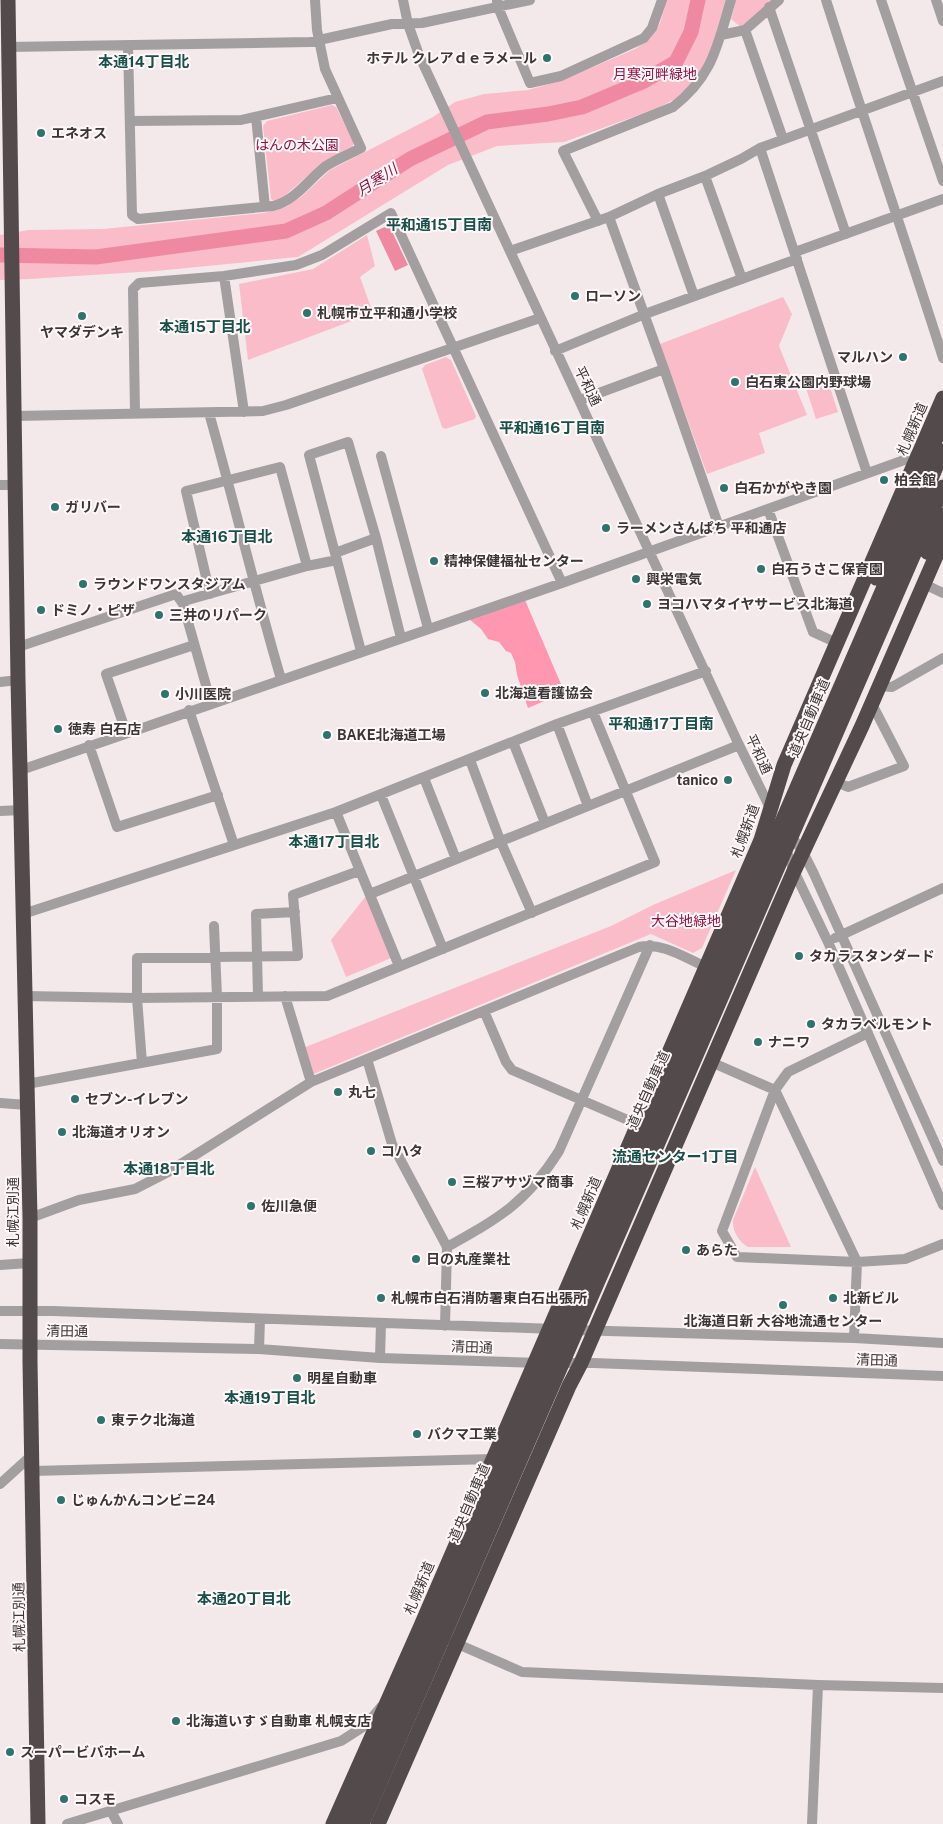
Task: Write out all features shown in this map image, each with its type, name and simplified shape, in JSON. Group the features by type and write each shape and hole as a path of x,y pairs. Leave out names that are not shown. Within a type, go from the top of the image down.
{"highway":[{"name":"札幌江別通","path":"8,0 8,47 4,65 9,282 15,416 7,485 18,647 22,810 28,1084 30,1344 38,1824"},
{"name":"札幌新道","path":"332,1824 420,1628 761,840 784,765 943,398"},
{"path":"784,765 808,734 943,422"},
{"name":"道央自動車道","path":"347,1824 943,451"},
{"path":"362,1824 943,486"},
{"path":"862,726 863,698 943,515"},
{"path":"380,1823 710,1062 794,871 872,704 943,540"}],"street":[{"path":"128,46 132,215 134,218 265,207 283,203 298,193 327,166 361,148 325,69 319,41 315,0"},
{"name":"平和通","path":"403,0 408,24 419,55 540,318 706,670 739,745 771,808 794,871 828,942 943,1205"},
{"path":"8,47 319,41 392,24 422,23 497,3 530,0"},
{"path":"497,3 530,83 561,76 644,38 652,28 662,0"},
{"path":"598,221 562,151 673,107 687,96 700,82 712,61 731,0"},
{"path":"721,35 745,30 779,0"},
{"path":"826,0 860,110 898,216 943,358"},
{"path":"881,0 943,181"},
{"path":"936,0 943,22"},
{"path":"769,7 846,234"},
{"path":"745,30 783,139"},
{"path":"510,251 609,217 658,194 705,176 760,148 943,81"},
{"path":"130,121 227,120 256,117 337,98"},
{"path":"256,117 265,207"},
{"path":"760,148 868,473"},
{"path":"705,176 742,279"},
{"path":"658,194 694,296"},
{"path":"555,350 645,314 742,279 846,234 943,200"},
{"path":"135,413 133,289 139,283 224,276 296,265 322,255 391,213 562,583"},
{"path":"609,217 719,527"},
{"path":"224,276 244,412"},
{"path":"15,416 263,411 286,405 540,318"},
{"path":"580,400 664,369"},
{"path":"209,413 253,583 281,679"},
{"path":"361,651 309,455 348,442 376,538 401,638"},
{"path":"21,770 189,710 562,583 943,446"},
{"path":"381,456 428,628"},
{"path":"210,594 186,491 280,467 307,566"},
{"path":"768,509 813,632 837,643"},
{"path":"183,604 184,601 253,583 307,566 336,556 376,538"},
{"path":"924,584 943,593"},
{"path":"18,647 176,594 183,604 211,703"},
{"path":"126,732 106,674 194,645"},
{"path":"879,686 892,687 943,658"},
{"path":"23,914 336,812 557,724 706,670"},
{"path":"0,682 18,680"},
{"path":"836,782 848,788 904,766 872,704"},
{"path":"189,710 234,845"},
{"path":"25,996 137,998 327,996 654,862 593,712"},
{"path":"557,724 588,806"},
{"path":"513,742 545,823"},
{"path":"89,745 117,828 218,795"},
{"path":"370,894 739,745"},
{"path":"470,760 500,840 532,913"},
{"path":"424,778 456,859"},
{"path":"381,795 443,949"},
{"name":"平和通","path":"771,808 803,852 943,1161"},
{"path":"0,811 22,810"},
{"path":"336,812 400,966"},
{"path":"142,1063 137,998 137,958 258,958 298,956 293,895 359,871"},
{"path":"828,942 943,888"},
{"path":"258,996 256,914 295,912"},
{"path":"28,1084 217,1049 214,926"},
{"path":"447,1247 505,1214 541,1179 559,1152 650,945"},
{"path":"30,1218 79,1200 135,1189 168,1172 311,1082 639,947 660,946 706,967"},
{"path":"285,996 311,1082"},
{"path":"484,1011 506,1062 512,1070 637,1124"},
{"path":"868,1033 788,1072 775,1090 722,1230 737,1257 857,1262 905,1259 943,1244"},
{"path":"367,1059 392,1144 447,1247 445,1326"},
{"path":"710,1062 775,1090 857,1262 854,1338"},
{"path":"0,1103 27,1105"},
{"path":"0,1265 29,1263"},
{"name":"清田通","path":"0,1311 53,1311 445,1326 854,1338 943,1343"},
{"path":"259,1349 260,1319"},
{"path":"380,1358 381,1323"},
{"name":"清田通","path":"0,1344 259,1349 380,1358 943,1376"},
{"path":"0,1484 32,1455"},
{"path":"33,1471 493,1459"},
{"path":"420,1628 522,1672 818,1685 943,1688"},
{"path":"812,1824 818,1685"},
{"path":"67,1824 341,1741 366,1725 388,1699"},
{"path":"111,1811 118,1824"}],"green space":[{"name":"月寒河畔緑地","path":"667,0 727,0 704,68 685,91 658,108 564,142 497,146 448,165 298,257 156,271 0,280 0,235 29,230 103,229 264,213 286,207 301,197 330,170 433,117 455,102 484,94 528,90 563,80 635,49 650,39 660,23"},
{"path":"736,0 778,0 742,28 731,19"},
{"name":"はんの木公園","path":"332,105 336,107 354,143 352,147 324,162 282,198 274,201 271,199 263,126 267,121"},
{"path":"367,235 375,266 360,277 373,313 248,360 239,284 313,269"},
{"path":"783,297 792,314 779,346 807,415 759,433 765,453 707,474 660,344"},
{"path":"446,357 451,360 476,416 475,419 445,429 442,427 422,369 425,365"},
{"path":"826,375 838,412 816,419 804,382"},
{"name":"大谷地緑地","path":"736,870 702,948 693,953 651,934 311,1075 303,1048 611,926 653,905"},
{"path":"366,896 391,958 346,977 331,940"},
{"path":"755,1167 791,1247 748,1247 739,1239 735,1232 733,1220"}],"shaded area":[{"path":"389,225 408,265 395,271 376,231"},
{"path":"525,600 564,691 528,708 511,653 506,651 499,642 488,639 481,629 469,619"}],"waterway":[{"name":"月寒川","path":"0,255 96,257 286,231 326,213 410,159 487,122 548,114 582,107 644,81 676,62 691,32 698,0"}],"place":[{"name":"ホテル クレアｄｅラメール","path":"547,58"},
{"name":"エネオス","path":"41,133"},
{"name":"ローソン","path":"575,296"},
{"name":"札幌市立平和通小学校","path":"307,313"},
{"name":"ヤマダデンキ","path":"82,316"},
{"name":"マルハン","path":"903,357"},
{"name":"白石東公園内野球場","path":"735,382"},
{"name":"柏会館","path":"884,480"},
{"name":"白石かがやき園","path":"724,488"},
{"name":"ガリバー","path":"55,507"},
{"name":"ラーメンさんぱち 平和通店","path":"606,528"},
{"name":"精神保健福祉センター","path":"434,561"},
{"name":"白石うさこ保育園","path":"761,569"},
{"name":"興栄電気","path":"636,579"},
{"name":"ラウンドワンスタジアム","path":"83,584"},
{"name":"ヨコハマタイヤサービス北海道","path":"647,604"},
{"name":"ドミノ・ピザ","path":"41,610"},
{"name":"三井のリパーク","path":"159,615"},
{"name":"北海道看護協会","path":"485,693"},
{"name":"小川医院","path":"165,694"},
{"name":"徳寿 白石店","path":"58,729"},
{"name":"BAKE北海道工場","path":"327,735"},
{"name":"tanico","path":"728,780"},
{"name":"タカラスタンダード","path":"799,956"},
{"name":"タカラベルモント","path":"811,1024"},
{"name":"ナニワ","path":"758,1042"},
{"name":"丸七","path":"338,1092"},
{"name":"セブン-イレブン","path":"75,1099"},
{"name":"北海道オリオン","path":"62,1132"},
{"name":"コハタ","path":"371,1151"},
{"name":"三桜アサヅマ商事","path":"452,1182"},
{"name":"佐川急便","path":"251,1206"},
{"name":"あらた","path":"686,1250"},
{"name":"日の丸産業社","path":"416,1259"},
{"name":"札幌市白石消防署東白石出張所","path":"381,1298"},
{"name":"北新ビル","path":"833,1298"},
{"name":"北海道日新 大谷地流通センター","path":"783,1305"},
{"name":"明星自動車","path":"297,1378"},
{"name":"東テク北海道","path":"101,1420"},
{"name":"バクマ工業","path":"417,1434"},
{"name":"じゅんかんコンビニ24","path":"61,1500"},
{"name":"北海道いすゞ自動車 札幌支店","path":"176,1721"},
{"name":"スーパービバホーム","path":"10,1752"},
{"name":"コスモ","path":"64,1799"}],"district":[{"name":"本通14丁目北","path":"144,62"},
{"name":"平和通15丁目南","path":"439,225"},
{"name":"本通15丁目北","path":"205,327"},
{"name":"平和通16丁目南","path":"552,428"},
{"name":"本通16丁目北","path":"227,537"},
{"name":"平和通17丁目南","path":"661,724"},
{"name":"本通17丁目北","path":"334,842"},
{"name":"流通センター1丁目","path":"675,1157"},
{"name":"本通18丁目北","path":"169,1169"},
{"name":"本通19丁目北","path":"270,1398"},
{"name":"本通20丁目北","path":"244,1599"}]}
